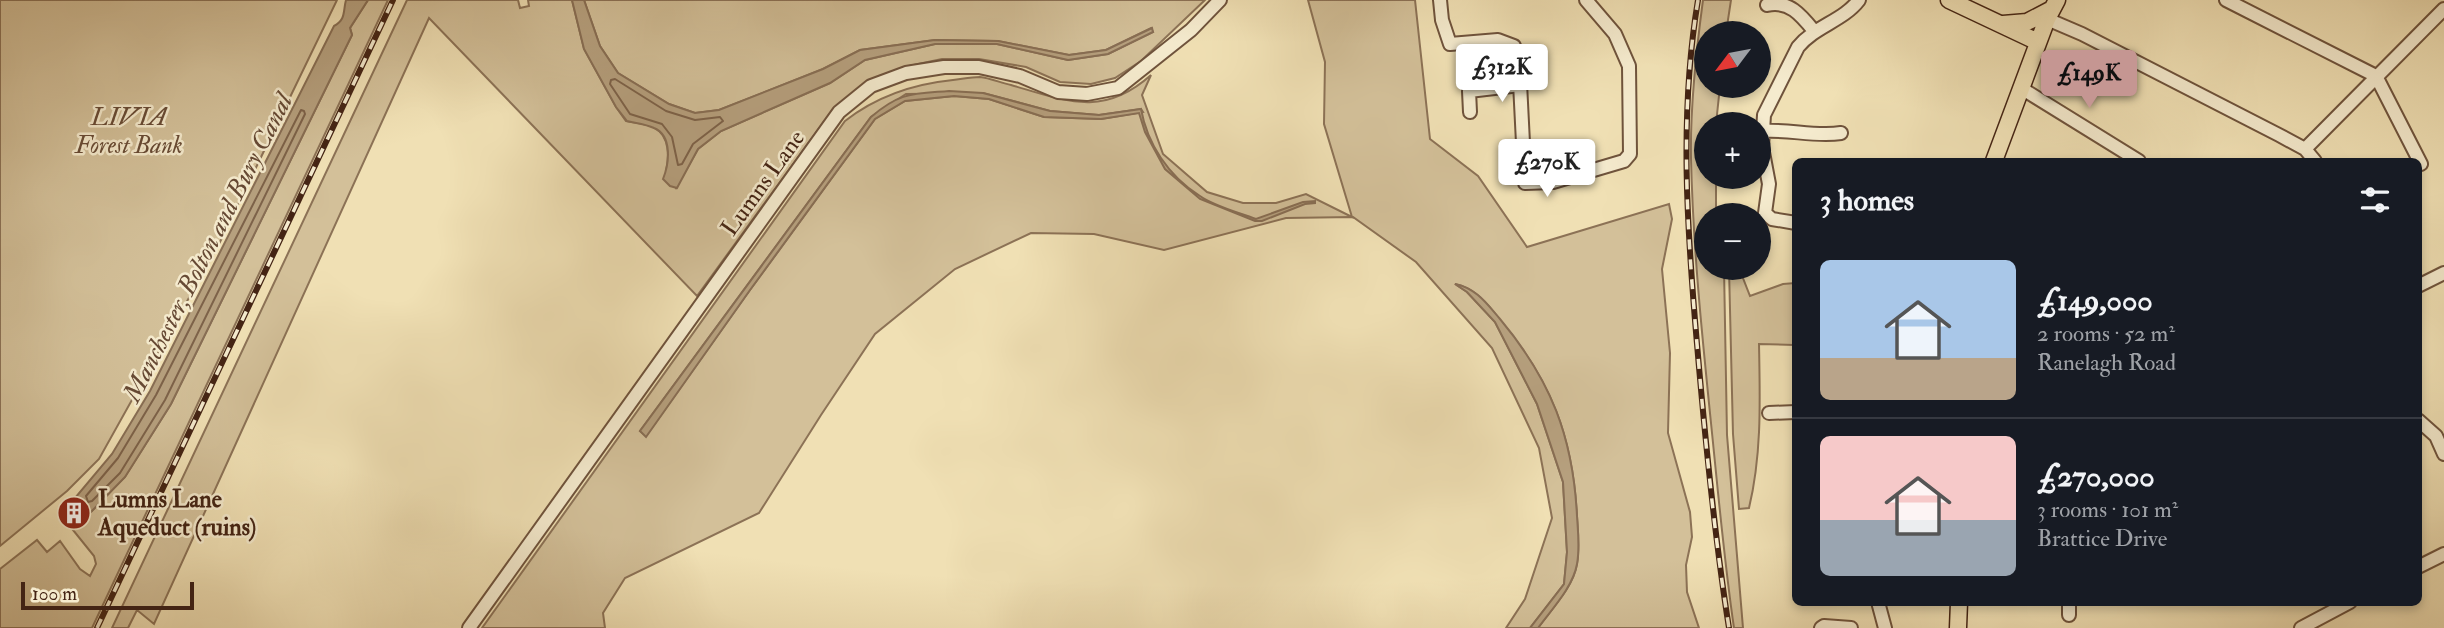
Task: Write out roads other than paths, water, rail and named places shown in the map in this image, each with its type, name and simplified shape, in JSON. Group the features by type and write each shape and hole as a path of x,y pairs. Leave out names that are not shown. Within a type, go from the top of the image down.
{"main road":[{"path":"1949,0 2037,47"},
{"path":"1998,24 2027,22 2052,9"},
{"path":"1995,158 2052,9"},
{"path":"1958,628 1959,606"}],"street":[{"name":"Lumns Lane","path":"469,628 839,112 871,86 906,72 944,67 979,67 1020,76 1058,92 1087,94 1118,88 1191,30 1220,0"},
{"path":"1440,0 1442,20 1450,44 1498,40 1514,47 1519,63 1525,183 1553,182 1624,161 1630,153 1629,65 1615,34 1586,0"},
{"path":"1766,112 1798,47 1815,31 1844,15 1859,0"},
{"path":"2226,0 2376,76 2418,158"},
{"path":"1767,5 1781,1 1791,6 1815,31"},
{"path":"2052,9 2082,34 2305,149 2314,158"},
{"path":"2305,149 2444,9"},
{"path":"1470,112 1469,91 1520,85"},
{"path":"2021,88 2134,158"},
{"path":"1771,131 1835,134 1832,149"},
{"path":"1768,189 1765,213 1772,219 1792,222"},
{"path":"2422,284 2444,273"},
{"path":"1769,412 1792,412"},
{"path":"2422,424 2436,436 2444,454"},
{"path":"2422,565 2444,554"},
{"path":"1879,606 1884,628"},
{"path":"2301,628 2342,606"},
{"path":"1821,628 1851,628"}],"water":[{"path":"346,0 368,0 350,28 352,35 171,404 125,477 89,514 75,498 112,454 150,391 334,26 342,18"},
{"path":"572,0 584,0 600,46 618,73 669,104 695,113 719,110 823,69 860,50 935,40 998,41 1069,55 1106,50 1152,28 1153,32 1108,54 1068,60 997,44 935,44 865,60 830,83 721,131 698,149 677,188 670,186 663,179 668,158 664,137 651,127 627,121 616,107 584,49"},
{"path":"949,91 983,93 1050,111 1099,115 1141,109 1148,134 1161,158 1178,179 1206,200 1256,219 1303,202 1315,203 1255,221 1200,199 1165,169 1145,132 1139,113 1101,119 1044,117 989,99 954,96 905,101 875,119 646,437 640,431 871,117 890,103 907,96"},
{"path":"1455,284 1480,297 1518,342 1546,387 1564,435 1575,487 1578,558 1575,573 1567,589 1538,628 1530,628 1564,584 1567,552 1563,482 1537,404 1495,322 1467,292"}],"railway":[{"path":"97,628 393,0"},
{"path":"1698,0 1688,86 1688,215 1707,450 1729,628"}],"place":[{"name":"Lumns Lane Aqueduct (ruins)","path":"74,513"}],"park label":[{"name":"LIVIA Forest Bank","path":"129,131"}],"water label":[{"name":"Manchester, Bolton and Bury Canal","path":"208,248"}]}
